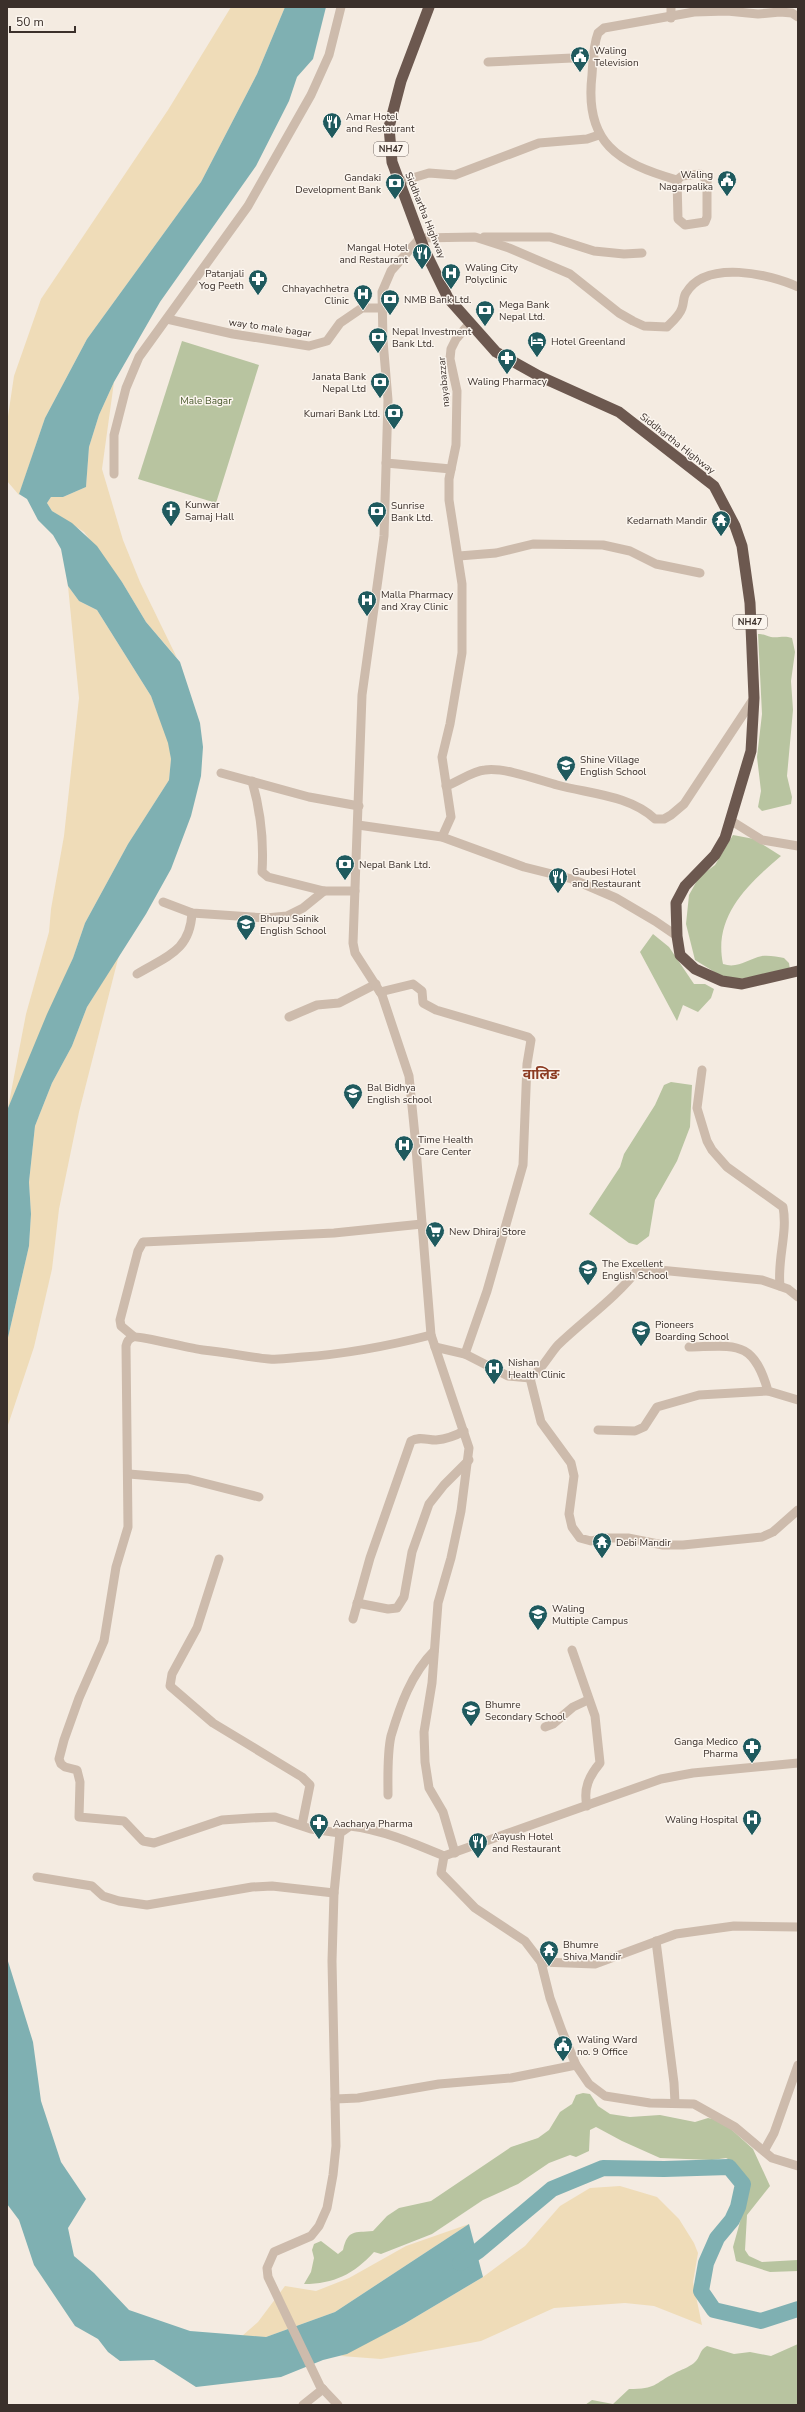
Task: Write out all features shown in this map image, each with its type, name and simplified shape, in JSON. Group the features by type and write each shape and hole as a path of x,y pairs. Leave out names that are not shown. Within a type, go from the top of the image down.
{"highway":[{"name":"Siddhartha Highway","path":"429,7 400,81 389,127 392,162 420,238 448,298 496,352 539,376 619,412 714,486 726,506 742,546 750,603 754,698 751,751 725,838 715,855 685,886 676,903 677,936 680,955 695,969 722,981 742,984 798,971"}],"street":[{"path":"114,474 114,435 126,388 139,357 248,206 311,95 329,55 341,7"},
{"path":"671,7 671,18"},
{"path":"677,180 632,166 620,158 598,135 591,108 590,89 598,33 604,28 671,18 694,12 725,9 742,14 780,12 792,13 798,17"},
{"path":"488,62 594,57"},
{"path":"400,182 429,173 455,175 539,143 587,138 598,135"},
{"path":"700,174 707,180 705,222 684,225 680,222 678,219 677,180 682,176 700,174"},
{"path":"474,237 509,248 570,274 619,313 644,326 667,327 682,309 686,293 696,282 714,274 750,272 798,287"},
{"path":"455,1853 443,1812 429,1788 425,1762 424,1732 434,1651 438,1603 451,1558 469,1460 468,1448 464,1431 431,1335 409,1076 390,1013 378,988 354,948 362,694 384,536 388,400 381,308 384,286 390,271 420,238 550,237 594,251 624,254 642,253"},
{"name":"way to male bagar","path":"167,319 233,334 309,346 327,341 340,323 362,308 381,308"},
{"name":"nayabazzar","path":"442,837 451,817 442,757 450,724 462,653 462,584 459,556 454,539 449,500 451,469 456,445 456,391 450,359 451,349 456,339 470,324"},
{"path":"386,463 451,469"},
{"path":"459,556 496,553 533,544 603,545 630,551 643,559 656,564 700,573"},
{"path":"446,786 485,770 520,774 559,786 602,794 646,810 655,819 664,818 684,804 754,698"},
{"path":"222,773 309,797 359,806"},
{"path":"252,781 261,815 264,851 262,872 268,877 324,891 355,891"},
{"path":"730,820 762,840 798,846"},
{"path":"358,825 442,837 480,849 524,867 572,879 616,898 677,936"},
{"path":"163,902 192,913 256,918 287,916 303,908 324,891"},
{"path":"137,974 184,943 191,928 192,913"},
{"path":"289,1017 317,1005 339,1003 378,988 413,984 422,991 423,1003 436,1010 528,1037 531,1040 527,1064 523,1165 495,1266 465,1354"},
{"path":"702,1070 697,1108 707,1141 717,1158 782,1207 784,1228 779,1259 780,1286"},
{"path":"133,1336 121,1326 120,1320 138,1251 143,1242 334,1233 422,1224"},
{"path":"435,1347 465,1354 508,1376 530,1378 541,1370 558,1346 612,1297 639,1268 762,1280 780,1286 798,1297"},
{"path":"431,1335 372,1349 329,1355 270,1359 238,1353 199,1350 154,1341 140,1336 133,1336 128,1340 126,1346 124,1376 129,1474 128,1527 116,1567 104,1641 79,1698 59,1759 61,1764 65,1767 77,1770 80,1782 79,1817 124,1821 143,1841 154,1843 222,1820 275,1818 311,1830 340,1833 350,1826 384,1833 444,1856 587,1806 661,1778 693,1772 798,1763"},
{"path":"689,1347 739,1348 757,1361 768,1390"},
{"path":"530,1378 541,1422 571,1463 574,1476 569,1514 572,1527 580,1538 590,1541 603,1538 628,1538 663,1544 684,1545 762,1537 773,1532 798,1510"},
{"path":"598,1430 636,1431 644,1427 657,1407 699,1395 768,1390 798,1400"},
{"path":"352,1619 370,1558 411,1442 418,1438 436,1440 451,1438 464,1431"},
{"path":"357,1603 388,1609 397,1608 404,1597 412,1552 430,1504 444,1485 469,1460"},
{"path":"129,1474 188,1479 259,1496"},
{"path":"219,1559 197,1628 172,1674 170,1686 213,1723 302,1777 310,1785 302,1826"},
{"path":"572,1650 588,1700 595,1716 600,1763 591,1773 586,1787 587,1806"},
{"path":"388,1795 391,1737 411,1680 423,1662 434,1651"},
{"path":"545,1727 556,1722 573,1706 588,1700"},
{"path":"338,2405 322,2387 268,2277 266,2268 274,2252 311,2236 319,2226 327,2208 336,2146 332,1961 334,1893 340,1833"},
{"path":"444,1856 441,1874 448,1882 475,1908 525,1941 541,1962 550,1998 576,2065 589,2084 605,2096 650,2103 694,2104 735,2127 772,2158 798,2166"},
{"path":"37,1877 92,1886 108,1898 119,1902 147,1905 252,1887 272,1886 334,1893"},
{"path":"541,1962 595,1964 676,1934 734,1926 798,1927"},
{"path":"656,1941 674,2083 675,2103"},
{"path":"335,2099 358,2098 439,2084 511,2078 576,2065"},
{"path":"764,2151 774,2133 798,2065"},
{"path":"303,2405 322,2387"}],"green space":[{"name":"Male Bagar","path":"182,341 259,365 216,503 138,479"},
{"path":"758,634 771,637 792,638 795,652 791,681 793,710 787,776 792,797 791,804 762,811 758,807 761,791 757,757 762,714"},
{"path":"733,835 754,839 781,856 746,890 736,902 728,916 723,931 721,947 723,964 733,965 743,963 757,957 770,956 784,958 789,963 790,970 734,980 726,979 695,960 686,924 689,895 699,877 715,865"},
{"path":"653,934 669,947 694,984 705,984 714,989 711,998 698,1012 683,1005 677,1021 640,952"},
{"path":"671,1082 692,1085 690,1127 677,1161 655,1200 649,1236 637,1245 629,1243 589,1214 620,1167 624,1154 655,1105 664,1085"},
{"path":"583,2093 590,2094 598,2106 610,2114 630,2117 660,2115 695,2122 708,2118 722,2121 753,2149 770,2186 747,2215 745,2250 749,2256 762,2262 798,2260 798,2271 770,2272 736,2261 733,2247 748,2193 744,2179 732,2161 726,2158 712,2160 660,2158 622,2141 596,2127 590,2130 589,2151 576,2157 570,2155 549,2163 518,2184 483,2200 432,2234 381,2254 374,2252 359,2266 343,2276 325,2282 304,2284 311,2272 314,2258 312,2250 314,2244 321,2241 338,2254 343,2250 347,2238 353,2233 373,2231 387,2216 399,2208 431,2201 511,2147 538,2138 549,2130 560,2112 572,2104 576,2095"},
{"path":"798,2344 797,2405 585,2405 592,2400 613,2404 629,2389 650,2387 694,2363 707,2346 734,2354 750,2352 771,2356"}],"sand":[{"path":"231,7 285,7 257,74 201,182 87,339 45,418 19,495 7,481 7,423 14,376 41,299 168,110"},
{"path":"114,382 102,469 123,540 140,582 177,658 146,622 122,582 84,532 52,511 47,503 51,497 63,497 86,487 89,447 99,415"},
{"path":"68,586 79,601 97,610 151,696 169,743 171,759 169,780 128,844 85,923 73,958 8,1108 26,1014 49,932 51,909 64,836 79,698"},
{"path":"119,955 79,1112 59,1209 52,1269 34,1347 7,1428 7,1342 29,1246 31,1214 29,1182 35,1126 52,1083 72,1046 87,1007"},
{"path":"620,2186 657,2197 679,2219 694,2243 698,2253 693,2282 702,2325 654,2306 625,2303 554,2308 481,2341 381,2359 341,2356 404,2324 483,2277 525,2246 560,2206 590,2188"},
{"path":"469,2224 335,2312 266,2337 242,2336 258,2322 285,2286 316,2291 349,2278 406,2246"}],"water":[{"path":"285,7 326,7 313,59 297,77 289,101 256,166 160,302 114,382 99,415 89,447 86,487 63,497 51,497 47,503 52,511 72,523 97,546 122,582 146,622 180,662 200,723 203,747 201,776 191,816 171,869 146,914 87,1007 72,1046 52,1083 35,1126 29,1182 31,1214 29,1246 7,1342 8,1108 47,1014 73,958 85,923 128,844 169,780 171,759 168,743 151,696 97,610 79,601 68,586 61,549 53,535 38,520 27,499 19,494 45,418 87,339 201,182 257,74"},
{"path":"7,1958 33,2042 41,2101 61,2162 86,2199 68,2228 74,2256 94,2273 129,2310 190,2331 266,2337 335,2312 469,2224 483,2277 404,2324 347,2354 323,2360 281,2377 196,2387 154,2360 120,2361 108,2352 98,2339 75,2326 34,2265 19,2220 7,2204"}],"waterway":[{"path":"460,2263 478,2251 552,2189 603,2168 664,2169 729,2167 743,2184 738,2207 732,2220 717,2238 706,2263 701,2291 714,2310 761,2321 798,2309"}],"place":[{"name":"Waling Television","path":"580,73"},
{"name":"Amar Hotel and Restaurant","path":"332,139"},
{"name":"Waling Nagarpalika","path":"727,197"},
{"name":"Gandaki Development Bank","path":"395,200"},
{"name":"Mangal Hotel and Restaurant","path":"422,270"},
{"name":"Waling City Polyclinic","path":"451,290"},
{"name":"Patanjali Yog Peeth","path":"258,296"},
{"name":"Chhayachhetra Clinic","path":"363,311"},
{"name":"NMB Bank Ltd.","path":"390,316"},
{"name":"Mega Bank Nepal Ltd.","path":"485,327"},
{"name":"Nepal Investment Bank Ltd.","path":"378,354"},
{"name":"Hotel Greenland","path":"537,358"},
{"name":"Waling Pharmacy","path":"507,375"},
{"name":"Janata Bank Nepal Ltd","path":"380,399"},
{"name":"Kumari Bank Ltd.","path":"394,430"},
{"name":"Kunwar Samaj Hall","path":"171,527"},
{"name":"Sunrise Bank Ltd.","path":"377,528"},
{"name":"Kedarnath Mandir","path":"721,537"},
{"name":"Malla Pharmacy and Xray Clinic","path":"367,617"},
{"name":"Shine Village English School","path":"566,782"},
{"name":"Nepal Bank Ltd.","path":"345,881"},
{"name":"Gaubesi Hotel and Restaurant","path":"558,894"},
{"name":"Bhupu Sainik English School","path":"246,941"},
{"name":"Bal Bidhya English school","path":"353,1110"},
{"name":"Time Health Care Center","path":"404,1162"},
{"name":"New Dhiraj Store","path":"435,1248"},
{"name":"The Excellent English School","path":"588,1286"},
{"name":"Pioneers Boarding School","path":"641,1347"},
{"name":"Nishan Health Clinic","path":"494,1385"},
{"name":"Debi Mandir","path":"602,1559"},
{"name":"Waling Multiple Campus","path":"538,1631"},
{"name":"Bhumre Secondary School","path":"471,1727"},
{"name":"Ganga Medico Pharma","path":"752,1764"},
{"name":"Waling Hospital","path":"752,1836"},
{"name":"Aacharya Pharma","path":"319,1840"},
{"name":"Aayush Hotel and Restaurant","path":"478,1859"},
{"name":"Bhumre Shiva Mandir","path":"549,1967"},
{"name":"Waling Ward no. 9 Office","path":"563,2062"}],"district":[{"name":"वालिङ","path":"541,1074"}]}
